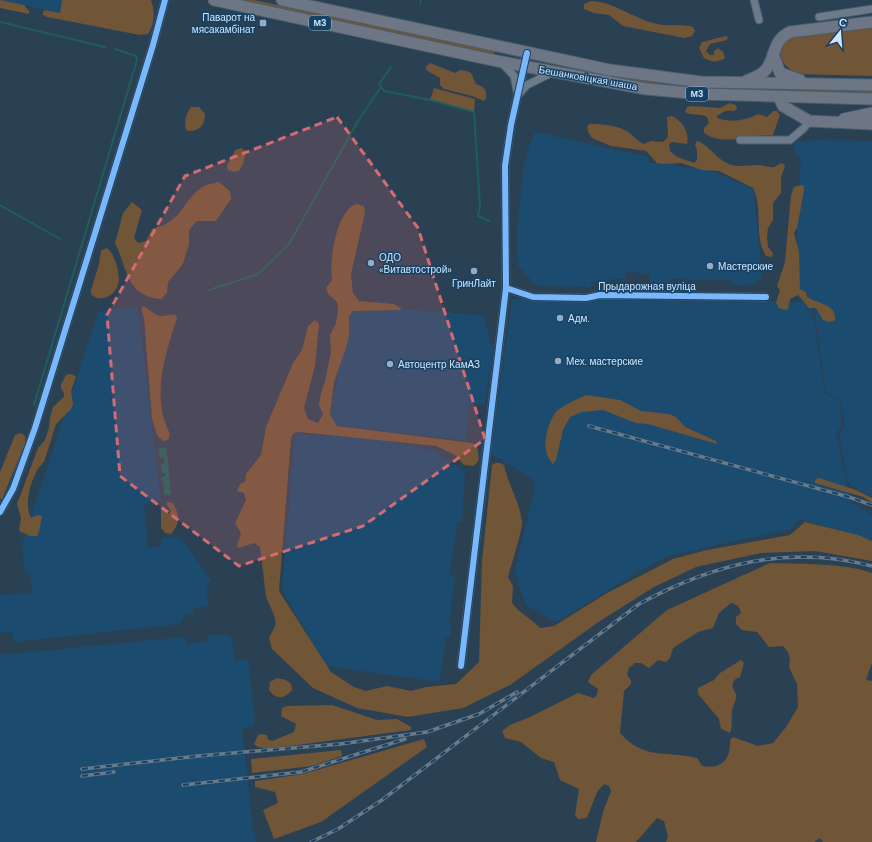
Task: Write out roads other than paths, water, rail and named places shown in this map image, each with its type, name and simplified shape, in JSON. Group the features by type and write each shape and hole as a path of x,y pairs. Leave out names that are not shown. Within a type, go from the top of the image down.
{"main road":[{"name":"Бешанковіцкая шаша","path":"214,0 524,67 664,91 779,97 872,99"},
{"name":"Бешанковіцкая шаша","path":"282,0 610,70 687,80 741,83 872,85"},
{"path":"741,83 762,74 767,69 782,36 790,32 872,22"},
{"path":"773,54 780,73 790,78 818,84"},
{"path":"779,97 783,106 815,121 868,119"}],"street":[{"path":"0,512 13,489 35,428 151,53 165,0"},
{"path":"754,0 759,20"},
{"path":"819,17 872,9"},
{"path":"461,666 506,288 505,166 511,125 527,53"},
{"path":"501,62 514,76 517,96"},
{"path":"517,96 527,85 542,76 553,72"},
{"path":"779,84 779,97"},
{"path":"740,140 790,140 815,121"},
{"name":"Прыдарожная вуліца","path":"506,288 533,297 586,298 600,295 766,297"}],"waterway":[{"path":"420,4 421,0"},
{"path":"0,22 105,47"},
{"path":"34,405 137,60 136,56 115,49"},
{"path":"391,67 379,84 384,91 430,100 474,112 480,207 478,216 489,221"},
{"path":"209,290 258,274 289,244 358,121 381,87"},
{"path":"0,205 60,239"}],"railway":[{"path":"589,426 849,497 872,505"},
{"path":"311,842 338,829 382,800 639,604 667,590 695,578 723,569 752,562 781,558 811,557 841,560 872,566"},
{"path":"82,769 198,756 340,744 427,732 479,714 517,692"},
{"path":"183,785 301,772 405,739"},
{"path":"82,776 114,772"}],"place":[{"name":"Паварот на мясакамбінат","path":"263,23"},
{"name":"ОДО «Витавтострой»","path":"371,263"},
{"name":"Мастерские","path":"710,266"},
{"name":"ГринЛайт","path":"474,271"},
{"name":"Адм.","path":"560,318"},
{"name":"Мех. мастерские","path":"558,361"},
{"name":"Автоцентр КамАЗ","path":"390,364"}]}
